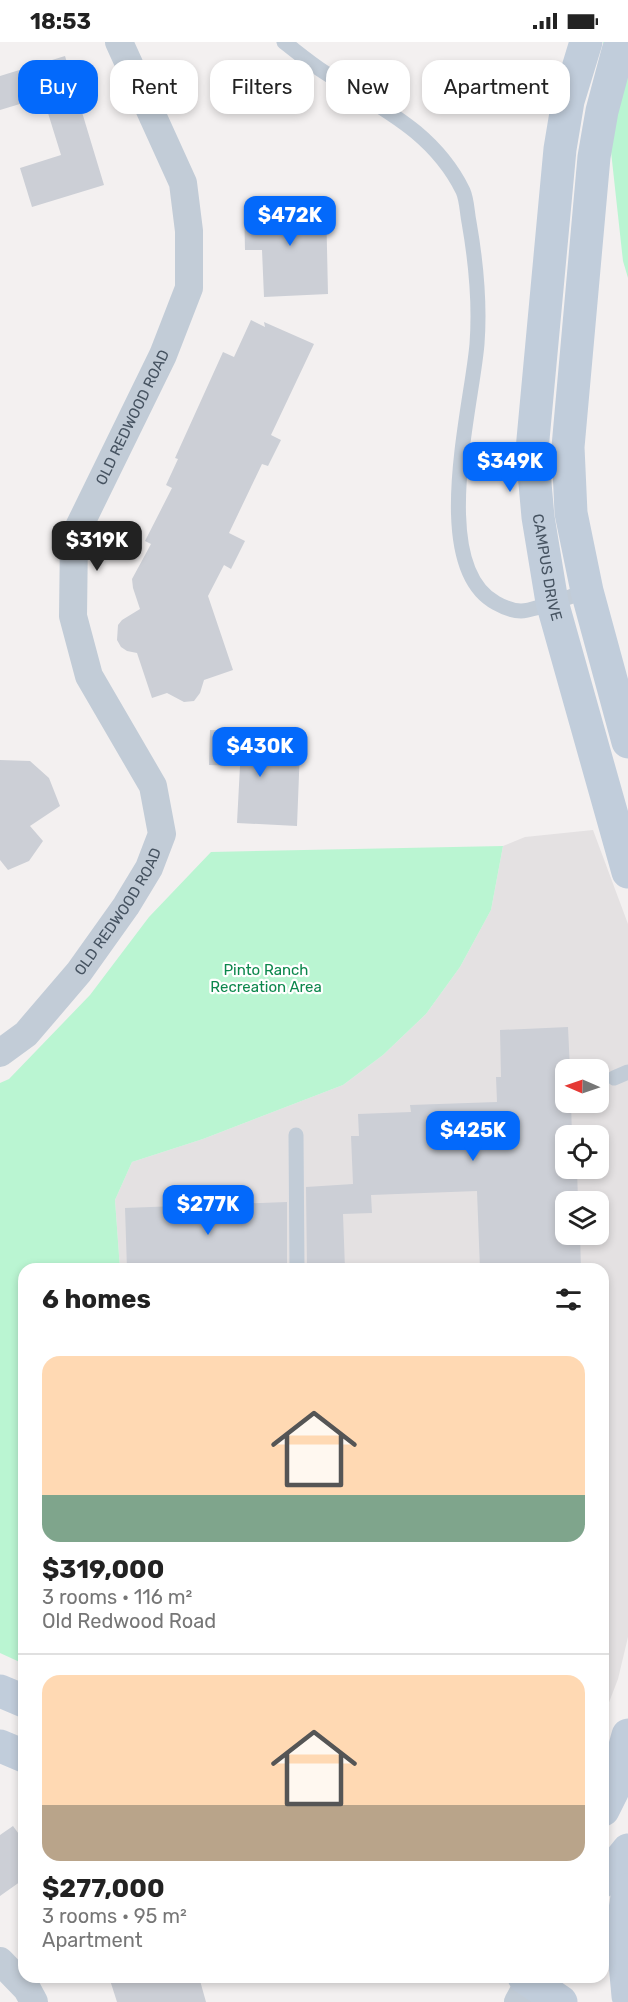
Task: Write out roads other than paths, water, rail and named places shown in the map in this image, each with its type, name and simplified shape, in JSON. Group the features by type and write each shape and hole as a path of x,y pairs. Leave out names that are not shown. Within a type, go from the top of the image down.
{"street":[{"name":"OLD REDWOOD ROAD","path":"0,1053 26,1034 78,972 126,906 149,868 162,834 153,786 89,676 73,616 74,537 163,355 189,288 189,231 183,183 118,42"},
{"name":"CAMPUS DRIVE","path":"586,42 568,101 560,149 532,450 538,517 552,602 628,872"},
{"path":"622,42 602,111 594,157 568,447 571,513 587,591 628,742"},
{"path":"0,1691 18,1698"},
{"path":"609,1798 628,1735"},
{"path":"0,1746 18,1754"},
{"path":"609,1874 628,1850"},
{"path":"628,1890 622,1930 628,1996"},
{"path":"0,1961 18,1980"},
{"path":"609,1981 628,1996"},
{"path":"21,1983 33,2002"},
{"path":"527,1983 561,2002"}],"lane":[{"path":"284,42 322,71 392,112 429,142 447,164 464,194 477,267 477,344 458,478 459,523 466,566 474,584 488,599 503,607 521,611 587,591"},
{"path":"614,1078 628,1072"},
{"path":"296,1136 297,1263"}],"park label":[{"name":"Pinto Ranch Recreation Area","path":"266,978"}]}
